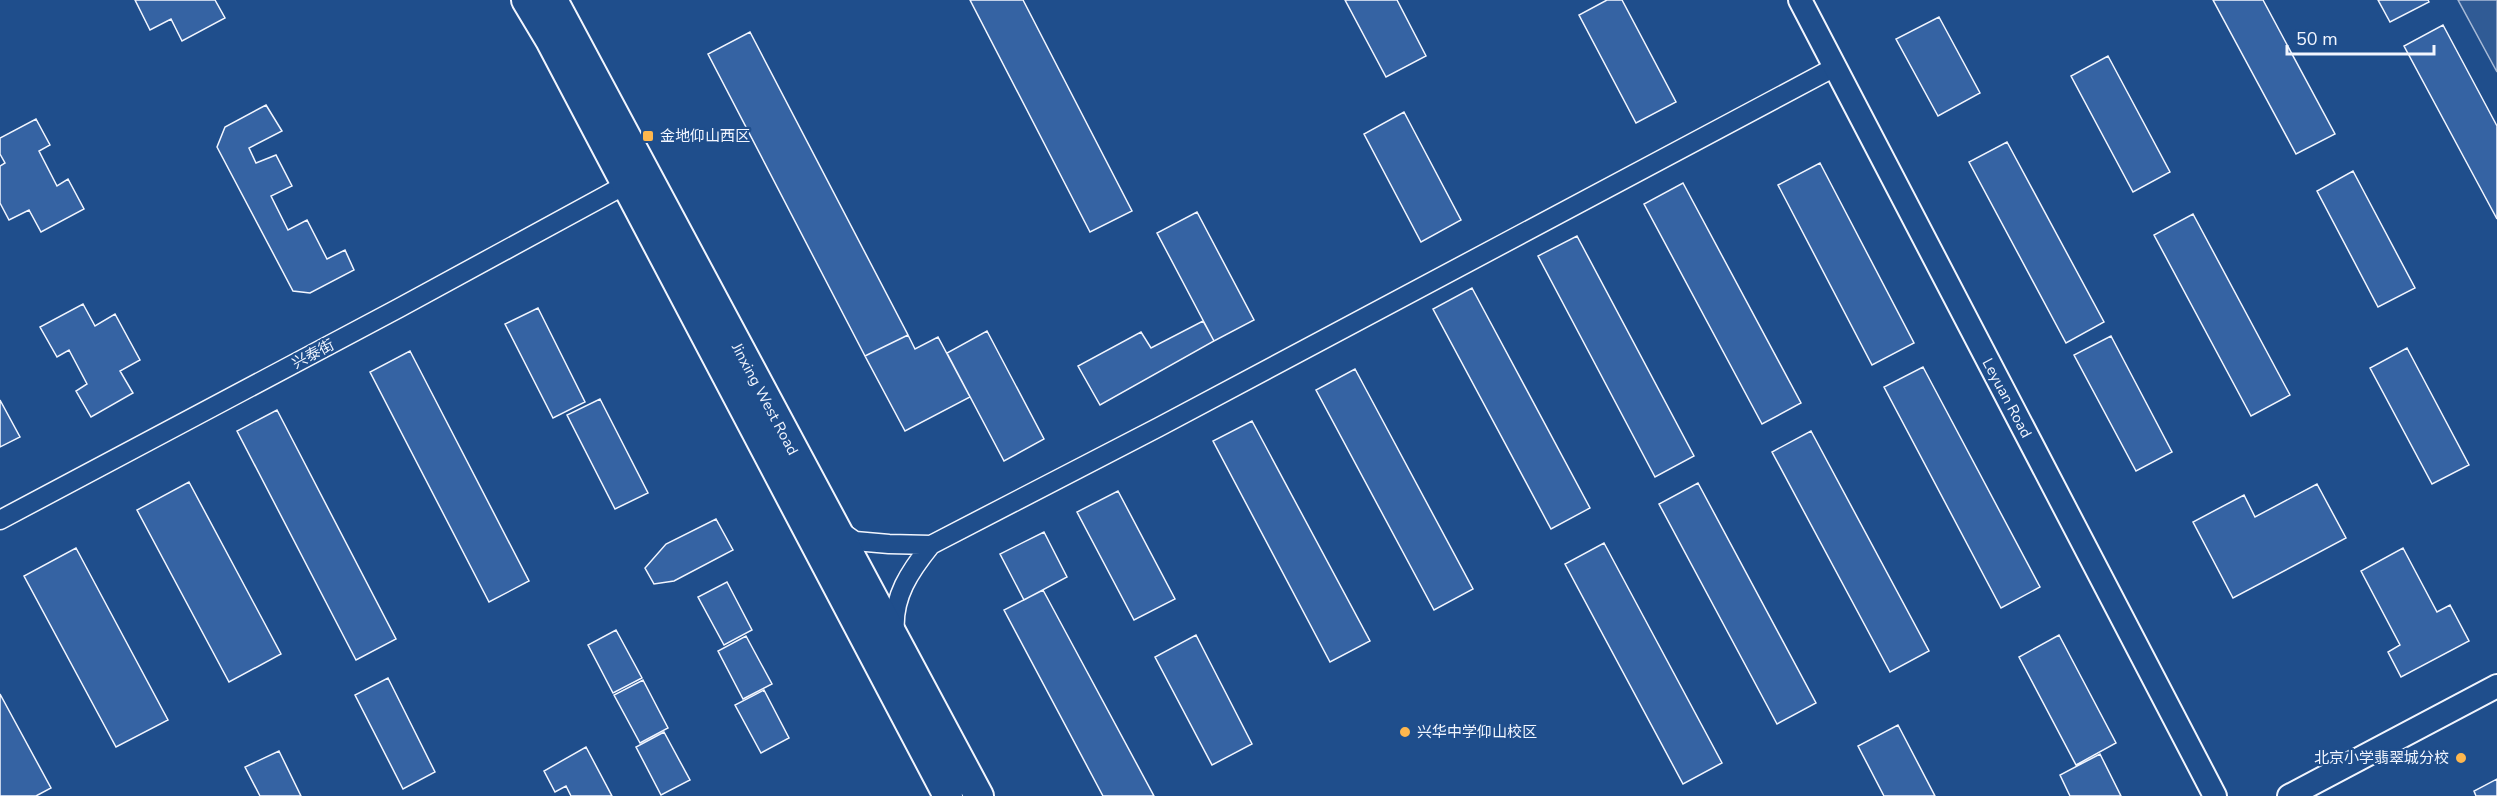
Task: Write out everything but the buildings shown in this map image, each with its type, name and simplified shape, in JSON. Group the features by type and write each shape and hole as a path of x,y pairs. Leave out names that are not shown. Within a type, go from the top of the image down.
{"main road":[{"name":"Jinxing West Road","path":"526,0 550,40 948,796"},
{"name":"Jinxing West Road","path":"553,0 979,796"}],"street":[{"name":"Leyuan Road","path":"1800,0 2215,796"},
{"path":"896,642 894,616 900,591 913,567 931,545 1159,427 1835,67"},
{"name":"兴泰街","path":"0,520 625,185"},
{"path":"832,524 855,541 931,545"},
{"path":"2289,796 2497,686"}],"shaded area":[{"path":"2458,0 2497,0 2497,72"}],"place":[{"name":"金地仰山西区","path":"648,136"},
{"name":"兴华中学仰山校区","path":"1405,732"},
{"name":"北京小学翡翠城分校","path":"2461,758"}]}
